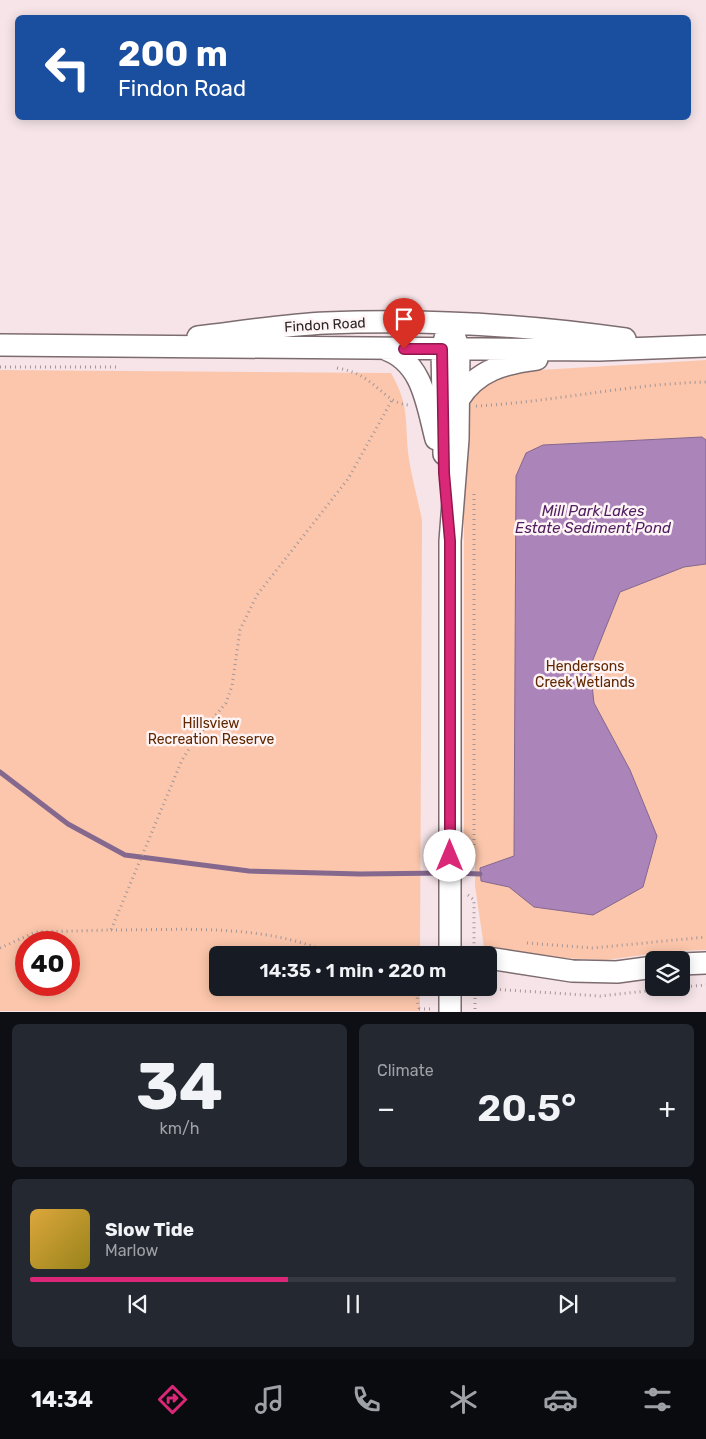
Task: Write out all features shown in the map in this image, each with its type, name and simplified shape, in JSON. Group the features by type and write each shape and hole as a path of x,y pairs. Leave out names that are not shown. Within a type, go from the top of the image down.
{"street":[{"name":"Findon Road","path":"128,345 325,323 450,324 576,332 673,346"},
{"path":"450,324 451,349 444,473 450,541 459,946"},
{"name":"Findon Road","path":"0,344 128,345 200,348 599,350 706,346"},
{"path":"384,349 396,353 409,364 422,387 444,473"},
{"path":"451,349 466,406"},
{"path":"450,541 466,406 471,382 496,367 599,350"},
{"path":"497,953 550,969 597,972 645,969"},
{"path":"690,963 706,962"},
{"path":"497,979 550,969"},
{"path":"450,996 450,1012"}],"path":[{"path":"0,367 124,367"},
{"path":"329,368 351,371 366,379 392,400 403,405 427,405"},
{"path":"466,406 532,402 639,386 706,382"},
{"path":"110,930 182,760 196,738 226,703 232,686 240,630 257,596 348,479 392,400"},
{"path":"458,855 474,848 474,485"},
{"path":"458,890 474,900 460,946"},
{"path":"0,948 36,932 110,930 234,930 264,933 315,946"},
{"path":"524,943 593,948 706,937"},
{"path":"497,985 600,996 645,991"},
{"path":"690,986 706,985"},
{"path":"417,996 420,1012"},
{"path":"475,1012 477,996"}],"green space":[{"name":"Hendersons Creek Wetlands","path":"706,360 706,950 645,951 645,955 606,960 536,957 497,950 497,946 484,946 475,886 475,857 464,838 464,509 468,400 487,380 524,371"},
{"name":"Hillsview Recreation Reserve","path":"0,370 391,373 402,396 406,416 409,459 422,520 420,946 209,946 209,996 420,996 420,1011 0,1011"}],"water":[{"name":"Mill Park Lakes Estate Sediment Pond","path":"702,437 706,440 706,564 684,567 620,592 590,667 594,703 630,770 657,836 643,887 593,915 534,907 509,887 481,881 480,868 514,856 516,476 526,453 543,445"}],"waterway":[{"path":"0,772 68,824 125,855 249,871 360,874 446,873"},
{"path":"454,873 480,874"}],"route":[{"path":"404,349 442,349 444,473 450,541 450,856"}]}
